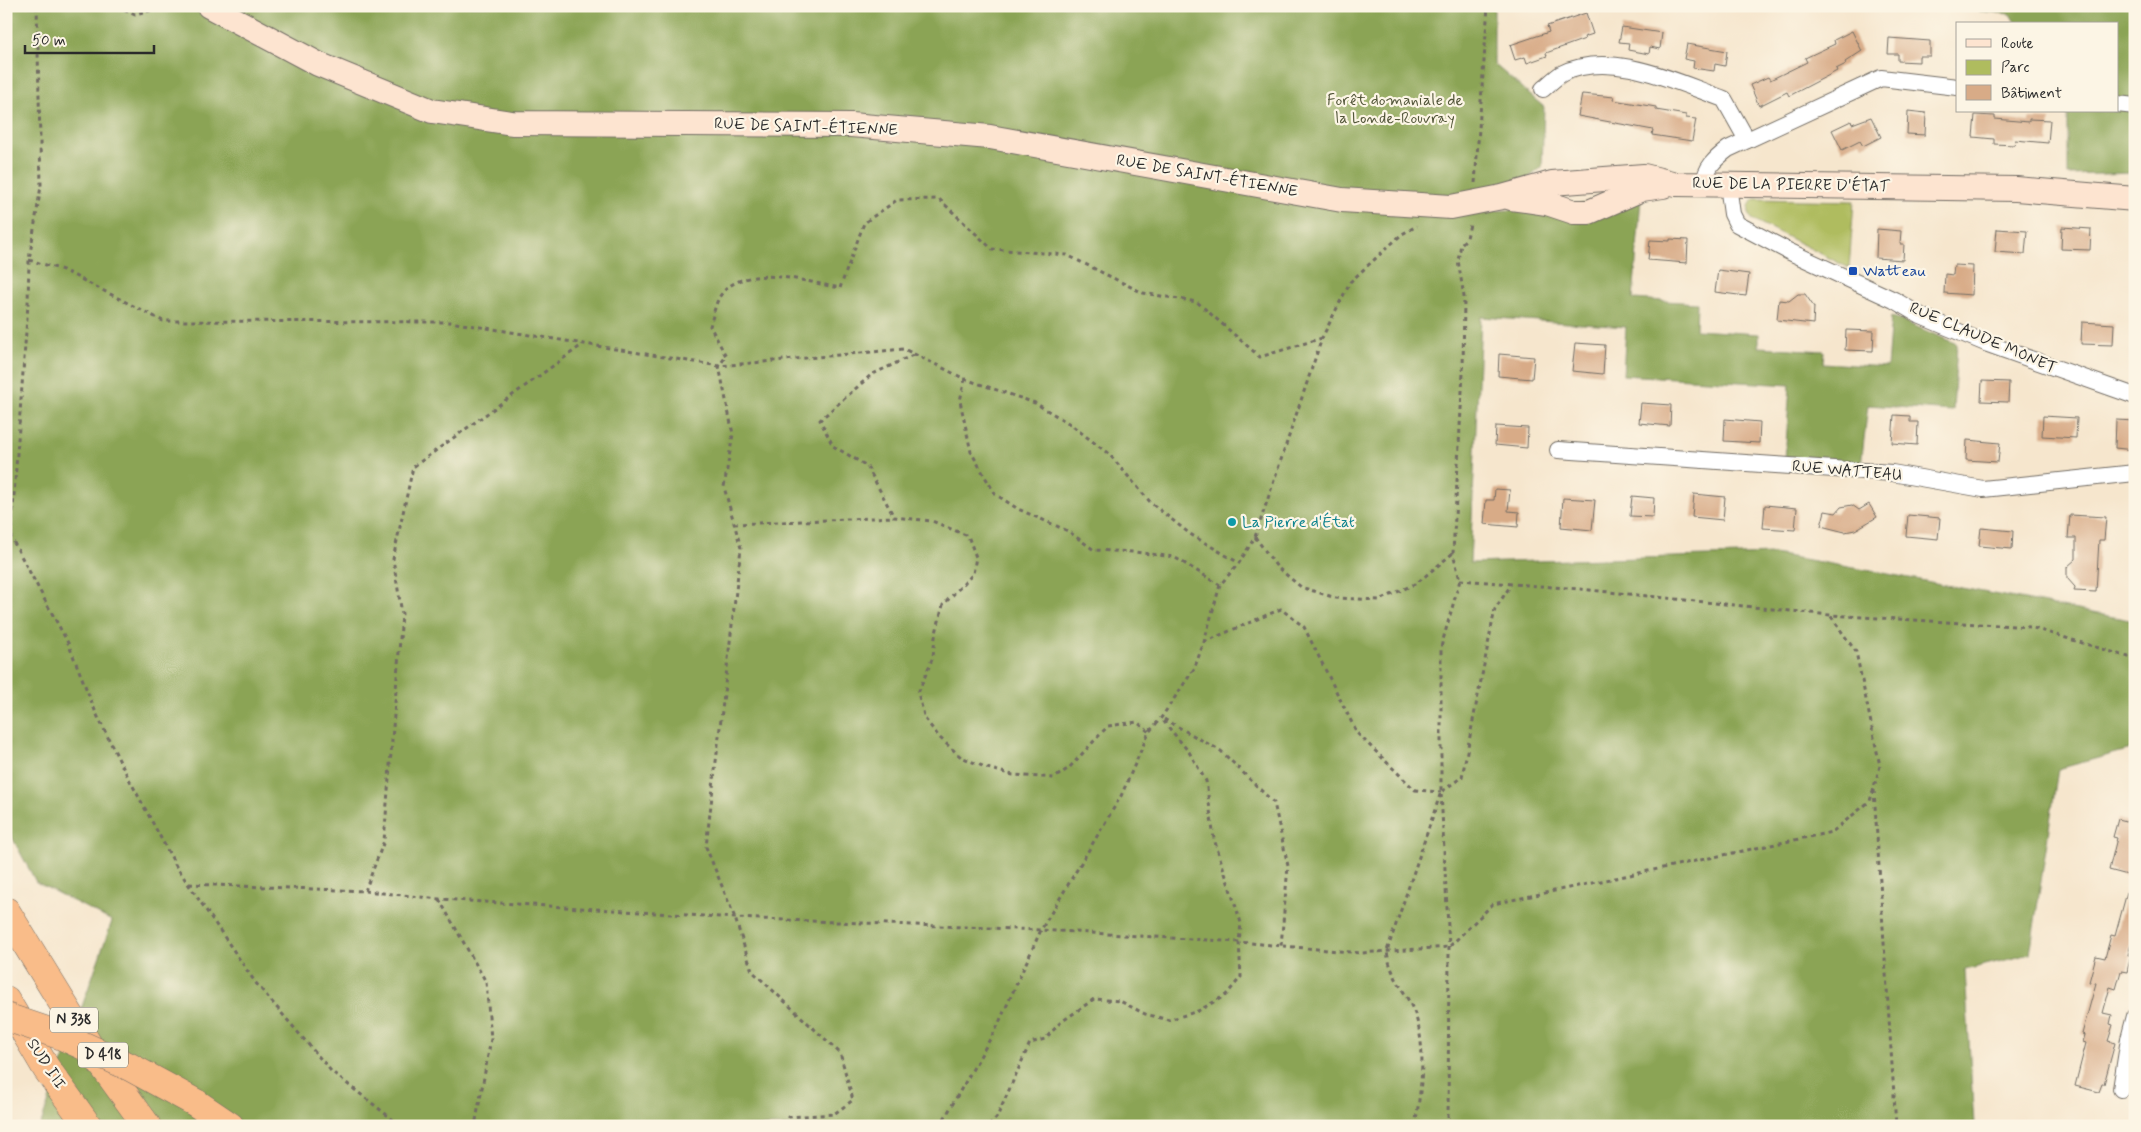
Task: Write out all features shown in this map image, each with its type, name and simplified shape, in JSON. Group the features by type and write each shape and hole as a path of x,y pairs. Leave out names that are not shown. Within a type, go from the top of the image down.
{"highway":[{"name":"N 338","path":"6,911 89,1046 147,1126"},
{"name":"SUD III","path":"6,1000 46,1068 88,1126"},
{"name":"D 418","path":"6,1017 62,1036 130,1067 196,1103 230,1126"}],"street":[{"name":"RUE DE SAINT-ÉTIENNE","path":"209,6 318,64 432,112 512,122 851,125 980,136 1342,200 1462,205"},
{"path":"1543,89 1561,74 1596,64 1647,71 1724,99 1747,140"},
{"path":"1704,184 1705,174 1713,161 1728,149 1881,78 1956,87"},
{"path":"2118,104 2135,106"},
{"name":"RUE DE LA PIERRE D'ÉTAT","path":"1462,205 1502,197 1552,183 1644,176 1676,184 2016,189 2135,199"},
{"path":"1502,197 1547,203 1574,212 1588,212 1642,190 1676,184"},
{"name":"RUE CLAUDE MONET","path":"1728,184 1732,214 1737,224 1788,251 1894,300 1920,316 1988,344 2135,396"},
{"name":"RUE WATTEAU","path":"1558,450 1892,473 1983,489 2135,473"},
{"path":"2121,1090 2132,1040 2135,1016"}],"path":[{"path":"11,536 28,304 29,260 41,186 37,6"},
{"path":"117,6 135,14 169,6"},
{"path":"1448,1126 1449,947 1441,792 1441,646 1460,580 1453,553 1463,372 1464,297 1458,260 1461,244 1467,238 1462,205 1488,6"},
{"path":"787,1126 789,1117 834,1114 853,1100 840,1053 752,971 735,918 706,847 741,548 724,487 733,434 719,366 726,356 710,326 720,296 738,280 772,275 840,288 864,223 897,200 939,199 992,249 1067,255 1143,293 1197,302 1260,357 1322,338"},
{"path":"940,1126 997,1028 1041,930 1122,796 1149,732 1161,718 1194,668 1204,642 1220,585 1239,563 1255,537 1322,338 1350,282 1402,234 1418,225"},
{"path":"29,260 63,270 163,321 450,322 719,366 904,349 965,379 1035,403 1070,424 1110,455 1151,503 1190,534 1239,563"},
{"path":"365,891 384,841 402,614 393,558 413,467 583,344"},
{"path":"894,517 867,466 833,446 820,420 871,375 913,355"},
{"path":"965,379 960,401 971,452 995,494 1018,509 1068,532 1094,550 1174,557 1220,585"},
{"path":"734,524 894,517 932,521 968,536 976,558 973,574 944,605 935,637 933,658 918,693 925,719 940,738 961,757 987,768 1014,775 1054,778 1069,768 1108,726 1137,722 1149,732"},
{"path":"6,528 68,643 96,713 176,866 255,982 330,1071 401,1126"},
{"path":"1255,537 1276,567 1301,587 1336,598 1380,600 1417,583 1453,553"},
{"path":"1460,580 1580,589 1830,615 2030,628 2135,659"},
{"path":"1415,1126 1422,1083 1421,1050 1415,1014 1389,966 1387,951 1441,792 1462,777 1495,609 1511,585"},
{"path":"1204,642 1281,609 1304,627 1357,733 1415,790 1441,792"},
{"path":"188,884 365,891 439,898 735,918 1041,930 1239,942 1361,953 1449,947 1493,904 1832,832 1870,801 1880,766 1856,652 1830,615"},
{"path":"989,1126 997,1117 1030,1043 1044,1039 1060,1022 1094,999 1120,1001 1145,1014 1169,1020 1198,1011 1226,995 1241,977 1239,942 1241,923 1214,839 1206,781 1189,752 1161,718"},
{"path":"1161,718 1221,750 1274,803 1288,866 1281,946"},
{"path":"1874,786 1896,1126"},
{"path":"439,898 486,982 491,1039 475,1126"}],"green space":[{"name":"Forêt domaniale de la Londe-Rouvray","path":"6,6 1494,6 1494,64 1544,107 1542,167 1488,211 1534,209 1641,198 1633,299 1697,303 1696,330 1759,334 1759,347 1824,351 1823,363 1887,367 1891,316 1957,344 1953,411 1868,405 1861,465 1785,459 1790,385 1623,375 1626,327 1481,317 1470,563 1774,554 2135,621 2135,748 2058,769 2030,954 1965,970 1974,1126 40,1126 112,921 36,882 6,826"},
{"path":"1930,6 2135,6 2135,173 2068,175 2068,112 2118,112 2118,22 2015,22 2010,14"},
{"path":"1755,199 1854,201 1849,268 1752,219 1749,208"}],"building":[{"path":"1586,13 1593,34 1584,37 1585,39 1546,53 1547,56 1527,63 1525,57 1515,60 1510,45 1549,32 1547,26"},
{"path":"1622,27 1662,33 1660,49 1650,47 1649,54 1628,50 1629,43 1619,42"},
{"path":"1852,31 1862,51 1845,62 1846,64 1836,69 1837,71 1789,96 1787,92 1759,106 1750,85 1768,77 1770,80 1807,62 1805,58 1835,44 1834,40"},
{"path":"1889,38 1930,41 1930,56 1919,56 1919,62 1898,61 1898,54 1888,54"},
{"path":"1687,44 1727,51 1725,66 1715,64 1714,71 1693,68 1694,61 1684,59"},
{"path":"1582,94 1614,97 1613,100 1656,107 1656,110 1686,115 1686,118 1696,119 1692,141 1652,135 1653,130 1578,116"},
{"path":"1908,111 1926,113 1925,135 1907,134"},
{"path":"1975,115 1995,116 1995,119 2029,122 2029,119 2050,120 2048,143 2015,140 2014,145 1994,144 1994,139 1973,137"},
{"path":"1871,117 1881,137 1863,146 1860,141 1842,150 1832,130 1851,121 1852,124"},
{"path":"2062,227 2091,229 2090,250 2061,249"},
{"path":"1877,229 1901,231 1900,244 1904,244 1903,260 1876,258"},
{"path":"1997,229 2027,231 2025,254 1995,252"},
{"path":"1670,239 1688,240 1687,263 1648,260 1650,240 1670,241"},
{"path":"1954,265 1973,266 1972,295 1944,293 1945,274 1953,275"},
{"path":"1718,270 1749,274 1746,296 1715,292"},
{"path":"1798,294 1805,294 1814,307 1813,324 1777,320 1779,300 1789,301"},
{"path":"2082,322 2114,324 2113,345 2081,344"},
{"path":"1846,330 1874,331 1873,351 1845,350"},
{"path":"1575,343 1605,345 1603,374 1572,371"},
{"path":"1499,354 1534,357 1532,379 1498,376"},
{"path":"1982,381 2009,382 2008,402 1981,401"},
{"path":"1641,403 1671,405 1670,426 1639,423"},
{"path":"1894,415 1910,416 1910,422 1918,422 1917,445 1892,443"},
{"path":"2043,416 2077,418 2076,438 2042,436"},
{"path":"1725,419 1760,422 1759,443 1724,441"},
{"path":"2116,420 2135,421 2134,450 2115,448"},
{"path":"1496,426 1528,428 1527,448 1495,445"},
{"path":"1967,440 2000,443 1998,462 1966,460"},
{"path":"1495,489 1510,490 1508,511 1519,512 1518,527 1484,524 1486,500 1494,500"},
{"path":"1694,494 1725,497 1723,520 1692,517"},
{"path":"1632,496 1654,498 1653,517 1630,516"},
{"path":"1563,498 1595,500 1592,530 1561,527"},
{"path":"1869,504 1877,517 1855,530 1845,532 1821,526 1825,511 1836,513 1841,507 1852,505 1859,510"},
{"path":"1765,505 1797,508 1795,530 1763,528"},
{"path":"1908,515 1940,518 1938,539 1906,536"},
{"path":"2070,515 2106,517 2104,540 2099,540 2096,592 2074,591 2075,587 2067,578 2067,567 2076,559 2076,538 2068,538"},
{"path":"1981,528 2013,531 2012,549 1979,546"},
{"path":"2118,819 2135,823 2135,877 2109,870 2117,838 2113,837"},
{"path":"2130,881 2135,881 2135,929 2128,955 2131,955 2127,972 2121,971 2116,989 2110,987 2103,1013 2112,1015 2110,1024 2113,1025 2108,1041 2115,1043 2104,1084 2102,1084 2099,1092 2075,1086 2086,1043 2083,1042 2085,1035 2082,1034 2096,983 2089,982 2096,956 2105,958 2111,935 2115,936"}],"place":[{"name":"Watteau","path":"1853,271"},
{"name":"La Pierre d'État","path":"1232,522"}]}
